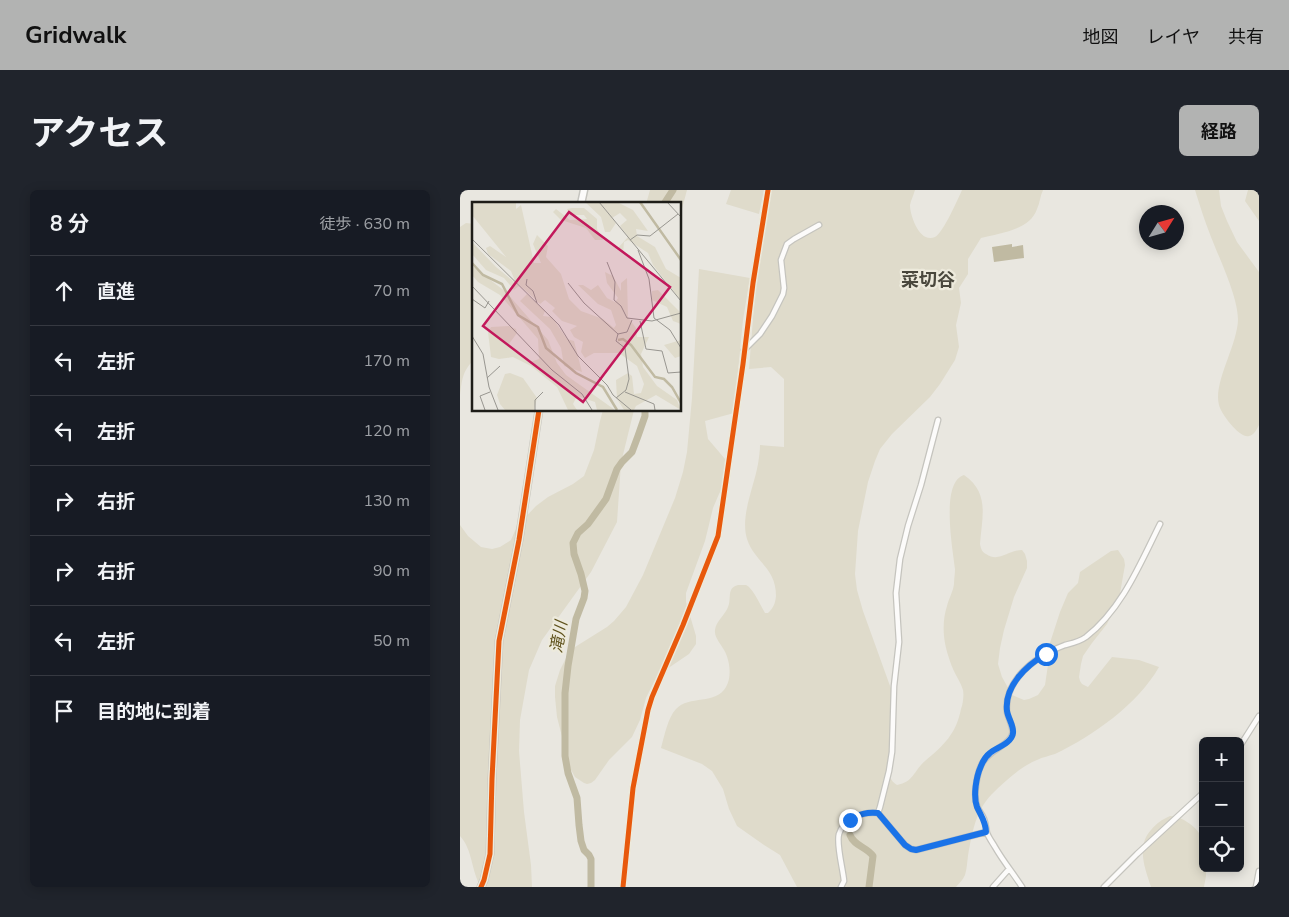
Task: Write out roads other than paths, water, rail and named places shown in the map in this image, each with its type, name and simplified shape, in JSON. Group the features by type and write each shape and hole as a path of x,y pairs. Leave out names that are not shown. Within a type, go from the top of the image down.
{"street":[{"path":"623,887 632,795 648,710 718,536 752,283 768,190"},
{"path":"744,350 760,334 783,294 781,260 787,244 819,225"},
{"path":"481,887 490,854 499,641 520,540 539,411"},
{"path":"878,813 892,752 894,686 899,642 896,593 900,559 938,420"},
{"path":"1022,887 986,832 984,820 977,808 976,792 981,766 990,753 1012,736 1013,732 1007,712 1007,705 1014,682 1039,658 1065,645 1080,641 1099,625 1126,591 1160,524"},
{"path":"1244,740 1259,716"},
{"path":"1104,887 1199,797"},
{"path":"841,887 844,881 838,835 850,820 861,814 869,812 878,813 905,845 916,850 986,832"},
{"path":"992,887 1010,869"},
{"path":"1256,887 1259,871"}],"waterway":[{"name":"滝川","path":"665,202 673,190"},
{"name":"滝川","path":"591,887 591,859 584,850 581,841 577,798 568,773 565,756 565,693 568,666 576,619 585,591 574,554 573,543 578,533 588,524 606,499 617,469 632,452 645,416 645,411"},
{"path":"850,835 854,842 873,856 869,887"}],"district":[{"name":"菜切谷","path":"928,280"}]}
